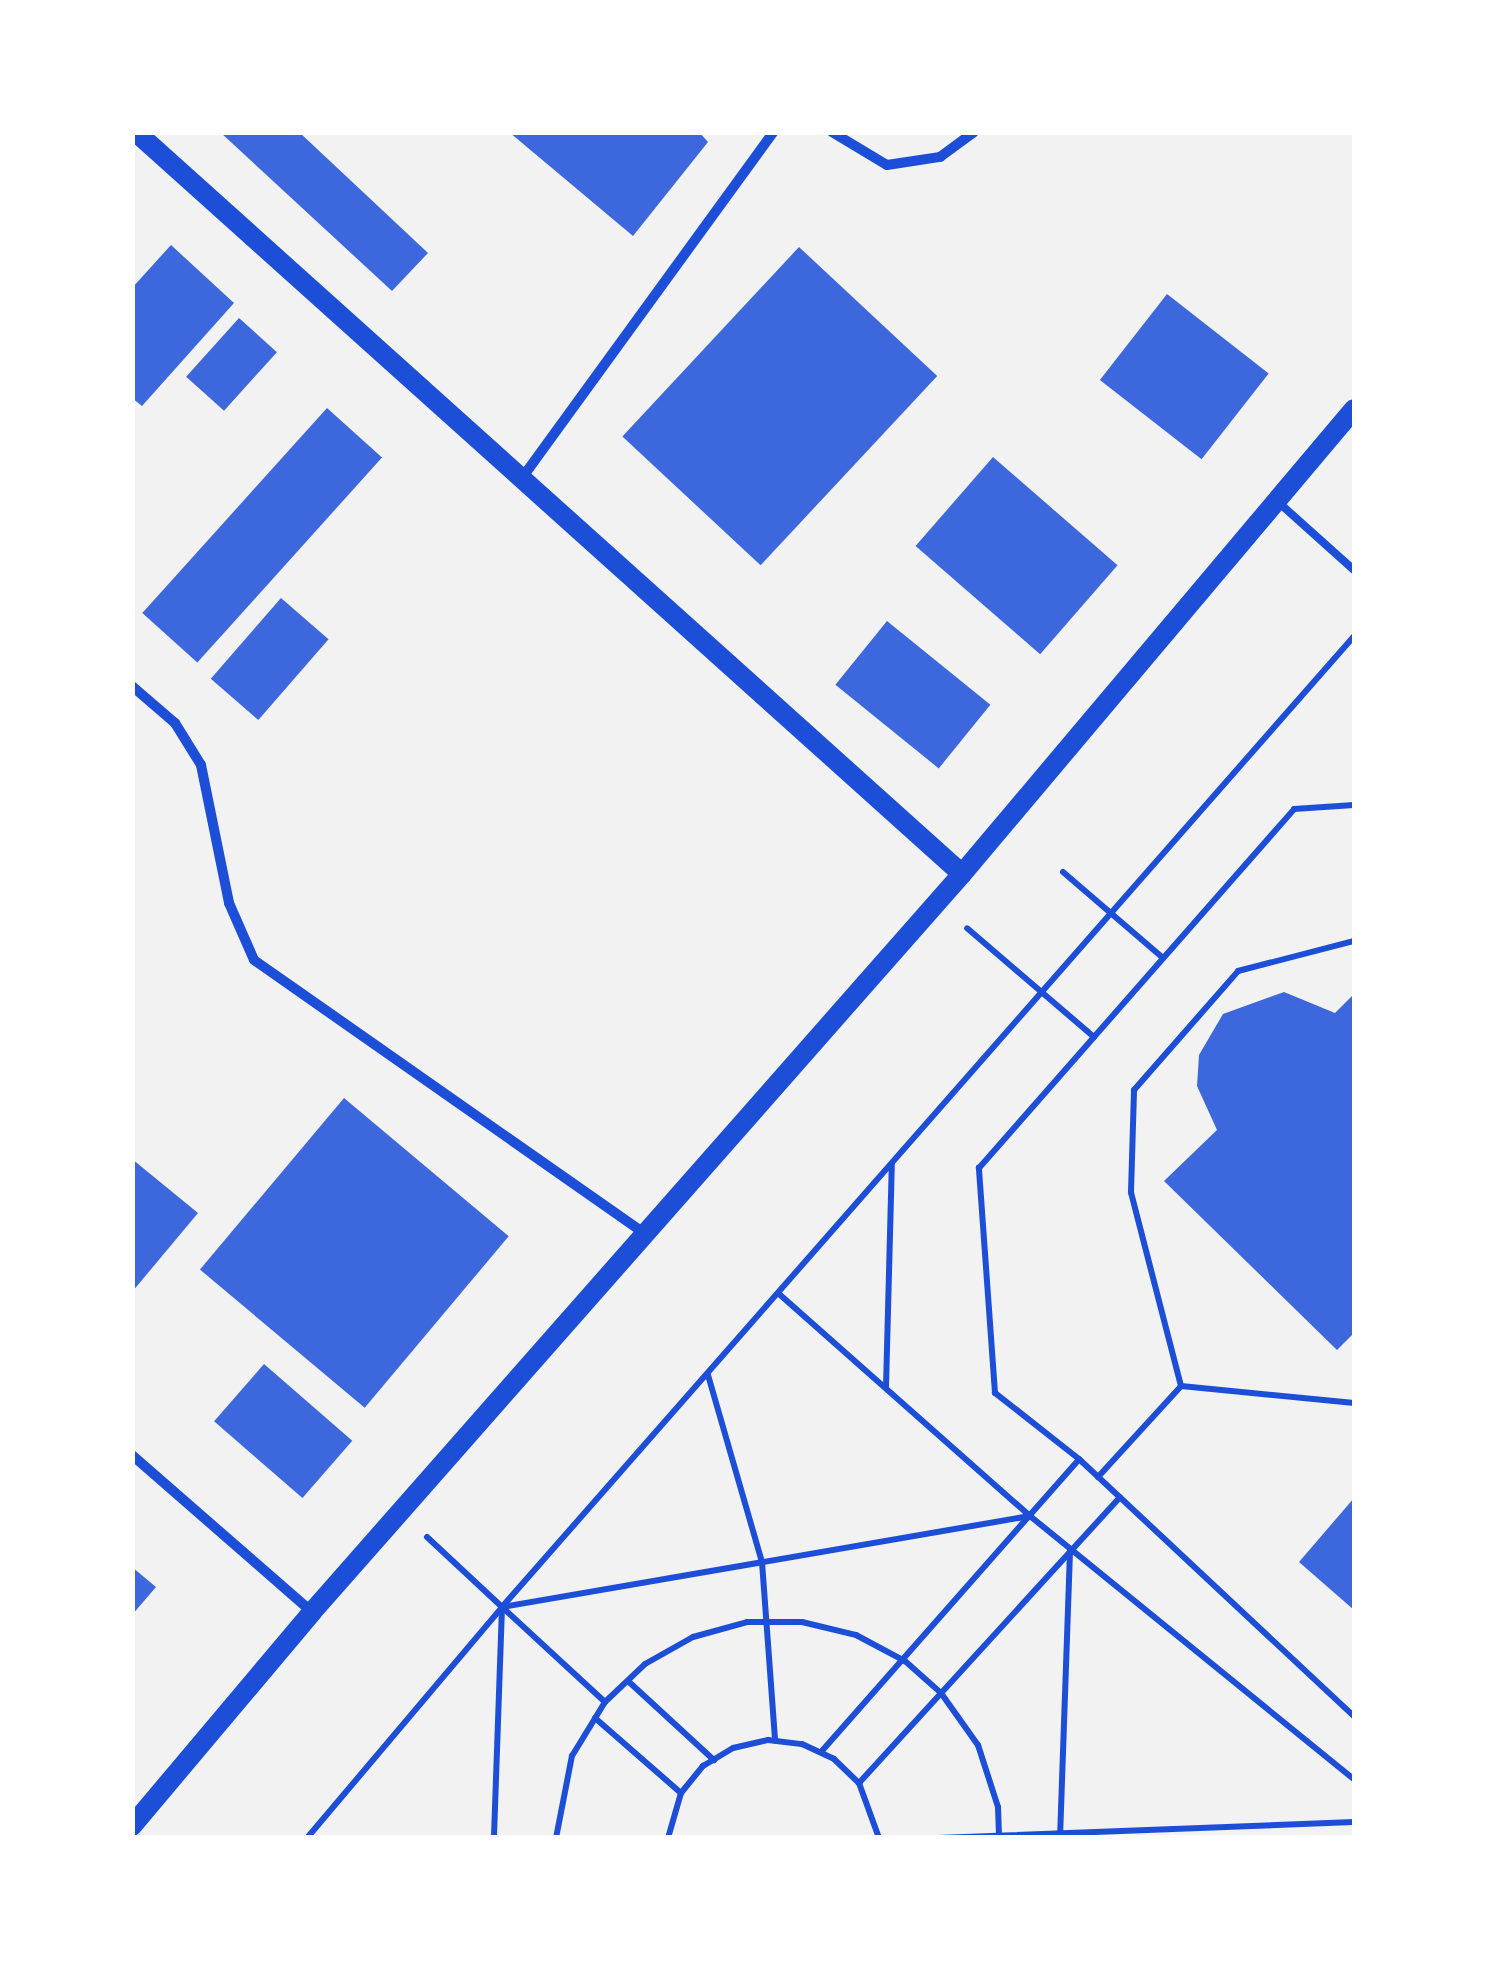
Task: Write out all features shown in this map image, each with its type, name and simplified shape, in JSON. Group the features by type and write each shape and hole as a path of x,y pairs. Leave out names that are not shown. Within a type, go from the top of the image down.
{"main road":[{"path":"136,132 962,874"},
{"path":"132,1826 312,1612 962,874 1354,409"}],"street":[{"path":"522,478 772,132"},
{"path":"832,132 887,165 940,157 974,132"},
{"path":"132,686 175,723 201,765 228,903 254,960 647,1234"},
{"path":"132,1455 312,1612"}],"lane":[{"path":"1277,501 1354,570"}],"path":[{"path":"307,1838 502,1607 1354,636"},
{"path":"1354,805 1294,809 979,1168 995,1392 1080,1459 1354,1716"},
{"path":"1063,872 1162,958"},
{"path":"937,902 1094,1038"},
{"path":"1181,1386 1131,1192 1134,1090 1238,970 1354,942"},
{"path":"886,1388 892,1165"},
{"path":"778,1294 1070,1550 1354,1779"},
{"path":"708,1374 762,1562 775,1741"},
{"path":"1181,1386 1354,1403"},
{"path":"1098,1477 1181,1386"},
{"path":"821,1752 1080,1459"},
{"path":"859,1783 1120,1497"},
{"path":"400,1512 605,1702"},
{"path":"502,1607 1030,1516"},
{"path":"1060,1836 1070,1550"},
{"path":"494,1838 502,1607"},
{"path":"556,1838 572,1756 605,1702 628,1680 693,1637 766,1623 802,1622 856,1635 905,1661 941,1692 978,1746 998,1807 999,1837"},
{"path":"628,1680 714,1760"},
{"path":"595,1718 681,1793"},
{"path":"668,1838 681,1793 714,1760 733,1748 775,1741 821,1752 859,1783 879,1838"},
{"path":"938,1838 1354,1822"}],"building":[{"path":"220,132 299,132 428,253 392,291"},
{"path":"509,132 699,132 708,142 633,236"},
{"path":"171,245 234,303 142,406 132,398 132,288"},
{"path":"799,247 937,376 761,565 622,436"},
{"path":"1167,294 1269,373 1202,459 1100,380"},
{"path":"239,318 277,352 224,411 186,377"},
{"path":"327,408 382,458 197,663 142,613"},
{"path":"993,457 1118,565 1040,654 916,546"},
{"path":"281,598 329,639 258,720 211,679"},
{"path":"887,621 990,705 939,768 835,685"},
{"path":"1284,992 1335,1013 1354,994 1354,1333 1337,1350 1164,1181 1217,1130 1197,1086 1199,1055 1223,1014"},
{"path":"344,1098 509,1236 365,1408 200,1270"},
{"path":"132,1159 198,1213 132,1292"},
{"path":"264,1364 352,1441 302,1498 214,1421"},
{"path":"1354,1498 1354,1610 1299,1562"},
{"path":"132,1567 156,1587 132,1615"}]}
